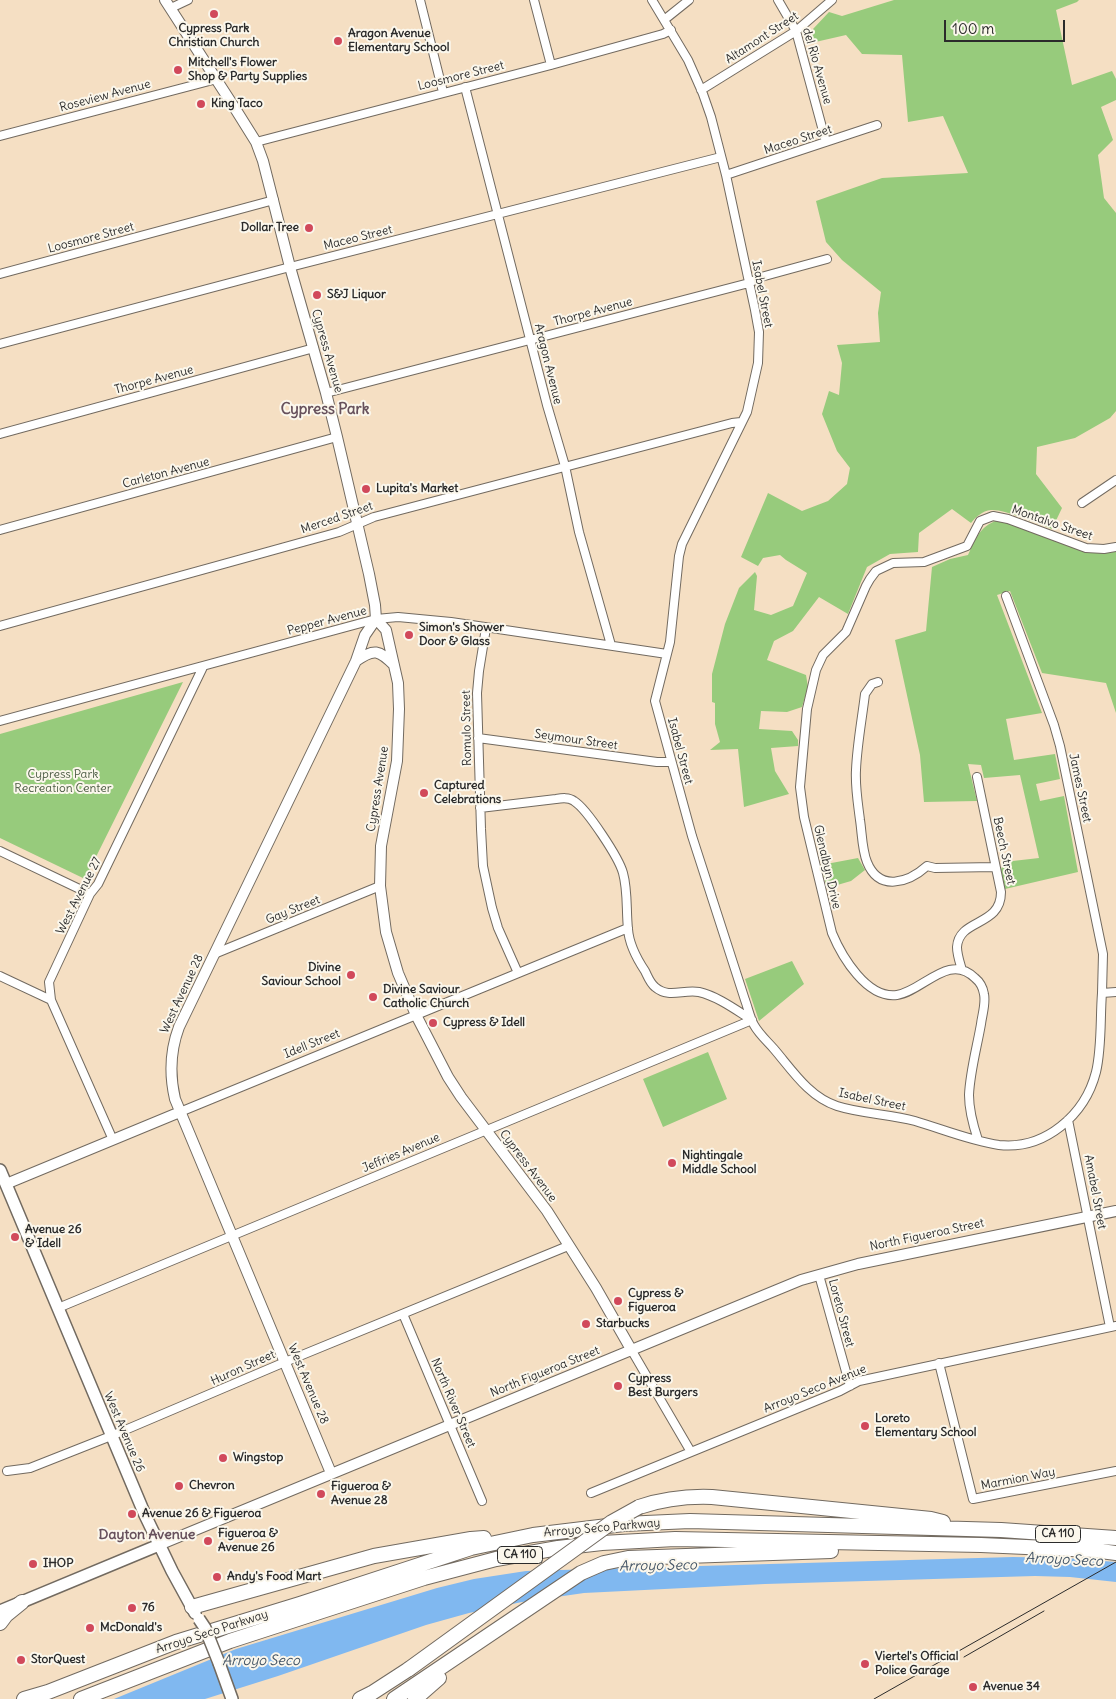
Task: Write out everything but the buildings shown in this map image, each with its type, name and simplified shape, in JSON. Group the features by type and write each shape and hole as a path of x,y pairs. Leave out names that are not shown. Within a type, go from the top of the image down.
{"highway":[{"path":"360,1699 409,1669 612,1522 639,1507 670,1498 690,1496 712,1497 932,1519 963,1529"},
{"name":"Arroyo Seco Parkway","path":"24,1699 48,1692 176,1642 471,1548 532,1535 624,1524 690,1521 963,1529 1116,1538"},
{"path":"195,1613 374,1556 471,1539 532,1535"},
{"name":"Arroyo Seco Parkway","path":"80,1699 222,1644 424,1578 496,1559 558,1548 602,1542 675,1539 982,1545 1093,1550 1116,1553"},
{"path":"394,1699 581,1573 604,1563 628,1558 982,1545"},
{"path":"0,1623 6,1615 22,1602"},
{"path":"416,1699 459,1662 481,1640"}],"main road":[{"name":"West Avenue 26","path":"0,1170 159,1546 205,1628 232,1699"},
{"name":"North Figueroa Street","path":"0,1610 159,1546"}],"street":[{"path":"168,4 188,0"},
{"path":"420,0 443,92"},
{"path":"534,0 551,65"},
{"name":"Isabel Street","path":"652,0 688,60 711,117 756,310 759,348 755,380 747,412 682,544 678,556 672,624 667,654 655,701 692,836 754,1025 804,1085 823,1099 848,1109 906,1119 1000,1145 1025,1143 1048,1136 1068,1120 1086,1098 1096,1072 1099,1057 1102,993"},
{"path":"664,20 689,0"},
{"name":"del Rio Avenue","path":"778,0 796,31 826,142"},
{"name":"Altamont Street","path":"701,90 796,31 832,0"},
{"name":"Cypress Avenue","path":"168,4 256,142 263,161 337,437 372,589 376,619 386,630 398,692 399,735 393,786 381,846 380,886 386,932 392,955 416,1015 448,1077 547,1211 596,1288 691,1452"},
{"name":"Loosmore Street","path":"256,142 551,65 663,34 671,30"},
{"name":"Roseview Avenue","path":"0,136 217,79"},
{"name":"Aragon Avenue","path":"465,87 547,405 565,466 579,532 611,645"},
{"name":"Maceo Street","path":"726,176 877,125"},
{"name":"Maceo Street","path":"0,344 290,267 721,157"},
{"name":"Loosmore Street","path":"0,274 274,200"},
{"name":"Thorpe Avenue","path":"326,393 749,283 762,277 827,259"},
{"name":"Thorpe Avenue","path":"0,434 314,348"},
{"name":"Merced Street","path":"0,626 339,532 374,517 565,466 741,422"},
{"name":"Carleton Avenue","path":"0,530 337,437"},
{"path":"1082,504 1116,480"},
{"name":"Montalvo Street","path":"967,546 980,522 993,516 1008,519 1086,548 1096,550 1116,547"},
{"name":"Glenalbyn Drive","path":"962,970 942,972 904,993 895,995 881,993 874,989 852,969 837,946 830,924 804,817 800,787 807,709 816,670 823,655 846,632 870,579 876,571 894,563 924,562 967,546"},
{"name":"James Street","path":"1006,596 1060,746 1103,954 1102,993"},
{"name":"Pepper Avenue","path":"0,721 376,619 398,616 667,654"},
{"name":"West Avenue 28","path":"331,1473 180,1112 171,1084 170,1068 174,1040 179,1027 356,661 365,636 376,619"},
{"name":"Romulo Street","path":"486,628 478,671 481,845 487,887 498,928 518,973"},
{"path":"356,661 364,655 377,652 384,655 394,665"},
{"name":"West Avenue 27","path":"113,1140 51,1000 49,982 90,894 98,884 203,667"},
{"path":"878,682 872,684 865,694 856,772 856,789 865,855 870,868 879,877 893,882 908,880 927,866 935,868 995,867"},
{"name":"Seymour Street","path":"478,738 657,762 671,762"},
{"name":"Beech Street","path":"962,970 957,948 958,941 971,926 997,910 1001,902 1001,892 977,777"},
{"path":"480,808 566,798 579,804 619,862 627,893 628,928 632,946 641,966 656,988 668,994 700,992 752,1020"},
{"path":"0,851 90,894"},
{"name":"Gay Street","path":"214,954 380,886"},
{"name":"Idell Street","path":"6,1184 628,928"},
{"path":"962,970 972,974 978,980 985,1001 969,1096 973,1125 978,1140"},
{"path":"0,976 51,1000"},
{"path":"1102,993 1116,992"},
{"name":"Jeffries Avenue","path":"58,1308 752,1020"},
{"name":"Amabel Street","path":"1068,1120 1113,1327"},
{"name":"North Figueroa Street","path":"159,1546 331,1473 750,1301 819,1275 858,1264 1116,1211"},
{"name":"Huron Street","path":"8,1471 30,1468 111,1436 285,1362 568,1246"},
{"name":"Loreto Street","path":"819,1275 850,1386"},
{"name":"North River Street","path":"403,1314 482,1500"},
{"name":"Arroyo Seco Avenue","path":"591,1493 859,1381 1113,1327"},
{"name":"Marmion Way","path":"939,1363 973,1499 1116,1471"}],"green space":[{"path":"894,0 1079,0 1056,10 1072,85 1112,71 1116,79 1116,100 1101,107 1113,140 1098,155 1104,198 1116,213 1116,411 1110,418 1075,438 1037,447 1036,474 1062,508 1052,529 1022,517 997,510 985,512 971,523 952,509 919,533 918,552 890,554 867,567 848,614 819,597 793,631 774,641 767,660 806,675 808,687 802,707 787,712 761,711 759,729 792,731 798,740 798,746 771,748 775,771 789,794 744,807 738,749 710,750 720,742 715,724 715,703 712,702 712,674 725,624 739,588 755,572 757,576 754,610 771,615 793,606 807,573 780,555 763,558 758,566 741,557 768,493 802,511 828,501 847,484 850,468 837,451 822,414 829,391 839,395 842,363 837,345 880,342 878,313 881,292 842,260 826,242 816,201 882,178 968,173 943,116 908,122 902,55 862,54 846,35 811,43 813,29 829,12 842,16"},
{"path":"998,520 1017,525 1075,547 1116,550 1116,713 1106,683 1042,673 1010,591 997,595 1042,713 1006,719 1014,760 1055,754 1060,779 1036,784 1040,801 1064,796 1078,872 1005,889 1000,872 1004,862 1039,858 1020,775 984,778 981,765 968,764 977,801 924,802 920,755 895,640 926,631 932,567 950,559 968,555 982,530"},
{"name":"Cypress Park Recreation Center","path":"183,682 85,879 0,838 0,734"},
{"path":"858,858 865,870 851,881 827,888 821,865"},
{"path":"792,961 804,984 759,1021 745,979"},
{"path":"708,1052 727,1099 663,1127 643,1079"}],"water":[{"name":"Arroyo Seco","path":"1013,1557 1066,1558 1116,1562 1116,1582 1070,1577 1035,1576 765,1584 584,1593 522,1602 469,1613 426,1625 205,1699 114,1699 236,1649 437,1588 474,1579 526,1571"}],"tram line":[{"path":"874,1699 1116,1562"},
{"path":"964,1657 1044,1611"}],"place":[{"name":"Cypress Park Christian Church","path":"214,14"},
{"name":"Aragon Avenue Elementary School","path":"338,41"},
{"name":"Mitchell's Flower Shop & Party Supplies","path":"178,70"},
{"name":"King Taco","path":"201,104"},
{"name":"Dollar Tree","path":"309,228"},
{"name":"S&J Liquor","path":"317,295"},
{"name":"Lupita's Market","path":"366,489"},
{"name":"Simon's Shower Door & Glass","path":"409,635"},
{"name":"Captured Celebrations","path":"424,793"},
{"name":"Divine Saviour School","path":"351,975"},
{"name":"Divine Saviour Catholic Church","path":"373,997"},
{"name":"Cypress & Idell","path":"433,1023"},
{"name":"Nightingale Middle School","path":"672,1163"},
{"name":"Avenue 26 & Idell","path":"15,1237"},
{"name":"Cypress & Figueroa","path":"618,1301"},
{"name":"Starbucks","path":"586,1324"},
{"name":"Cypress Best Burgers","path":"618,1386"},
{"name":"Loreto Elementary School","path":"865,1426"},
{"name":"Wingstop","path":"223,1458"},
{"name":"Chevron","path":"179,1486"},
{"name":"Figueroa & Avenue 28","path":"321,1494"},
{"name":"Avenue 26 & Figueroa","path":"132,1514"},
{"name":"Figueroa & Avenue 26","path":"208,1541"},
{"name":"IHOP","path":"33,1564"},
{"name":"Andy's Food Mart","path":"217,1577"},
{"name":"76","path":"132,1608"},
{"name":"McDonald's","path":"90,1628"},
{"name":"StorQuest","path":"21,1660"},
{"name":"Viertel's Official Police Garage","path":"865,1664"},
{"name":"Avenue 34","path":"973,1687"}],"district":[{"name":"Cypress Park","path":"325,410"},
{"name":"Dayton Avenue","path":"147,1535"}]}
